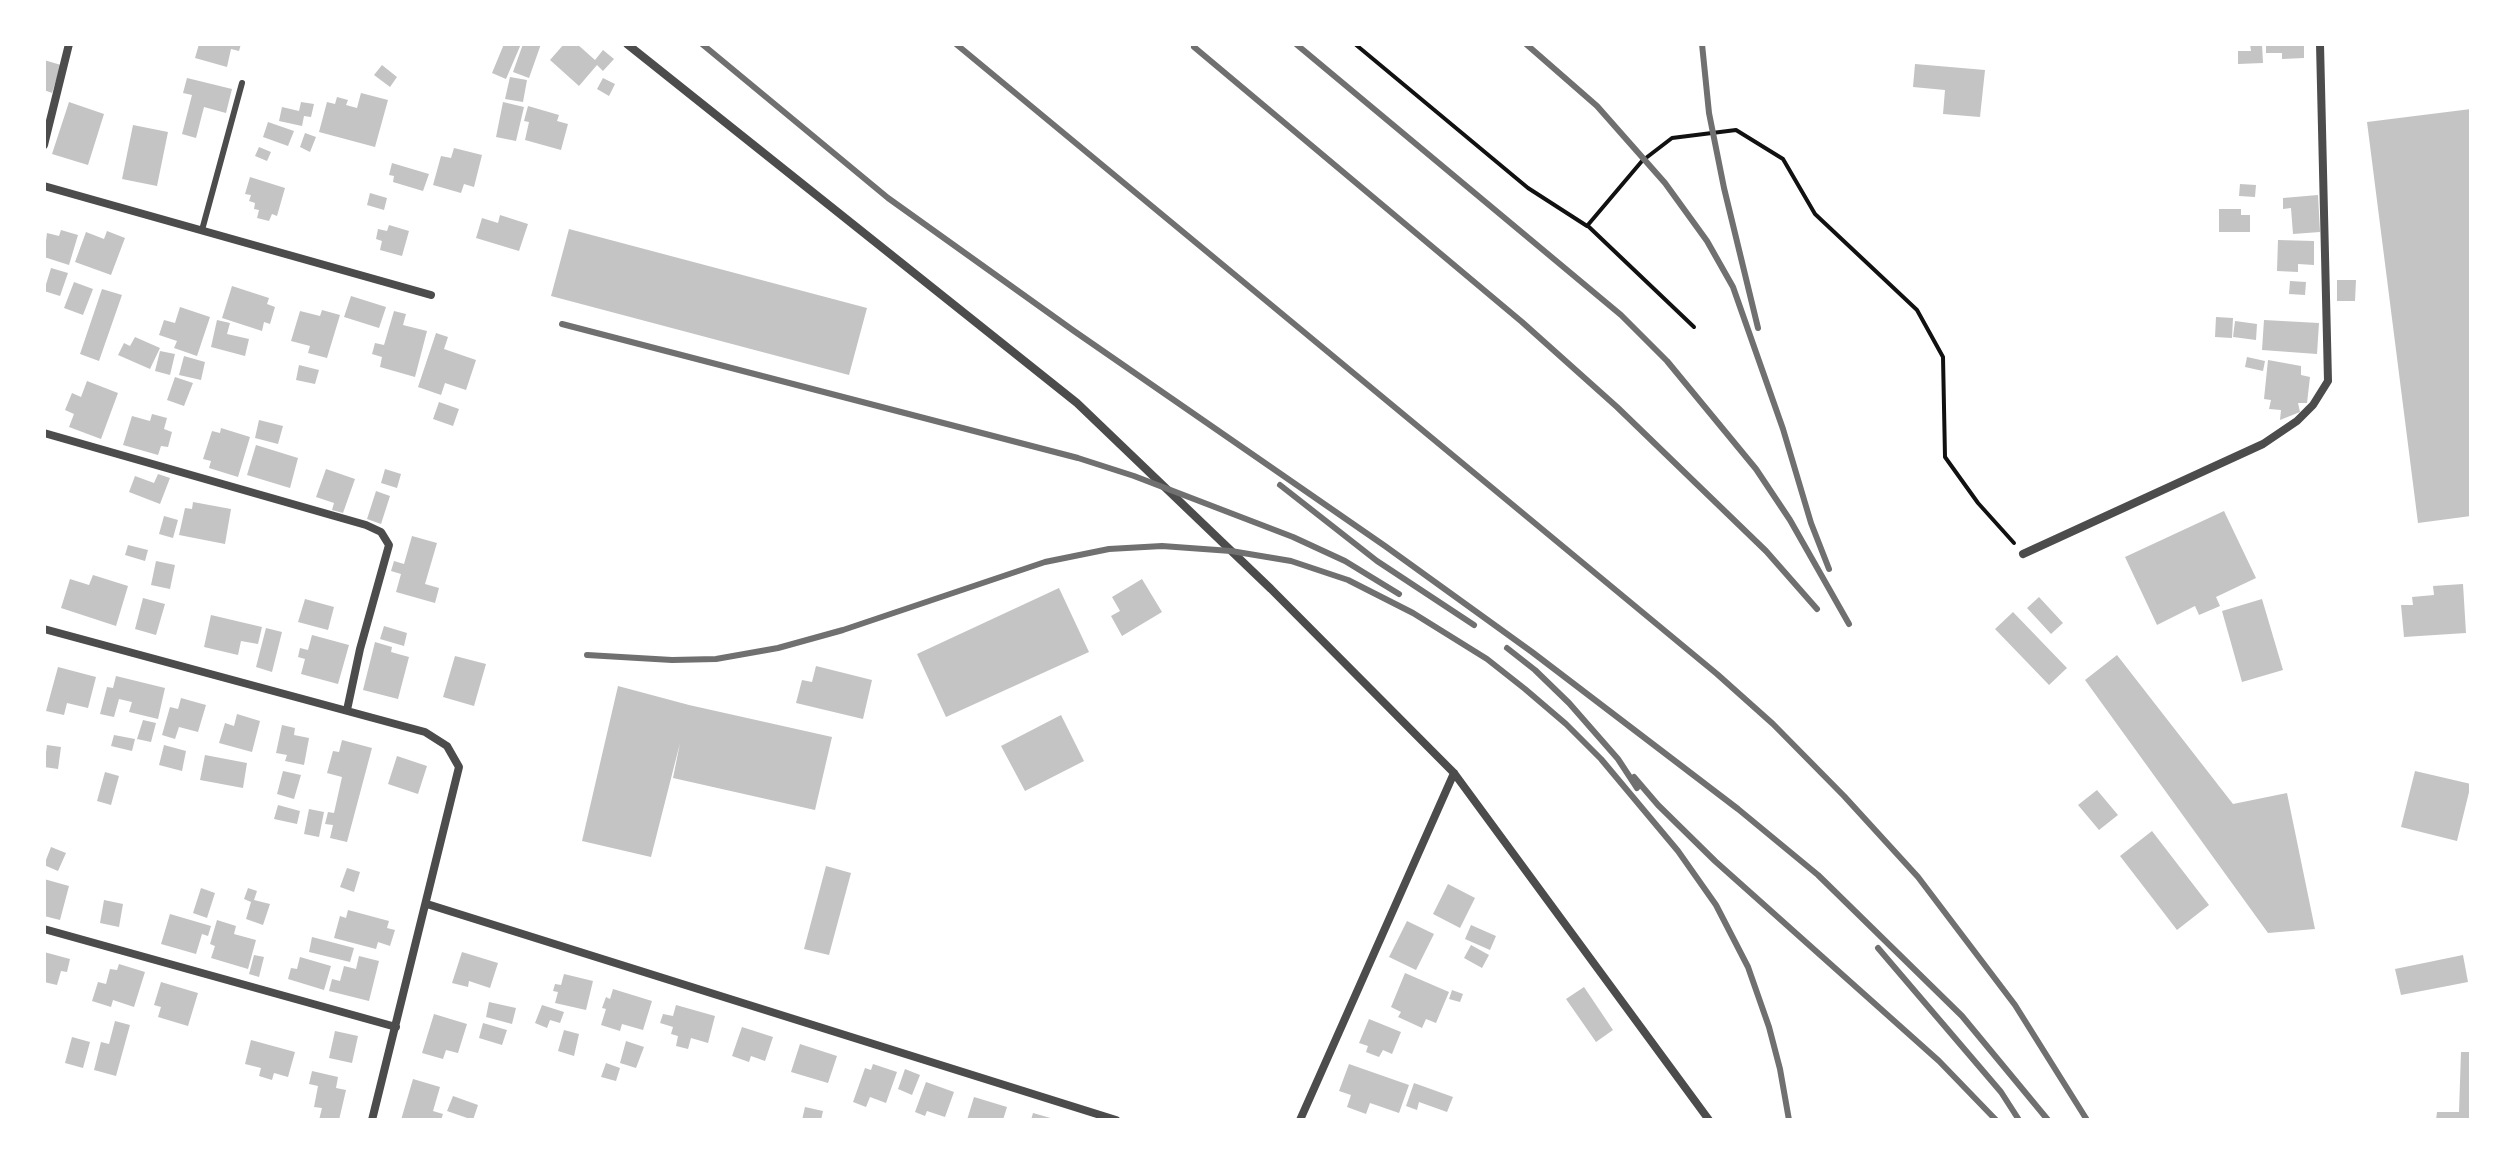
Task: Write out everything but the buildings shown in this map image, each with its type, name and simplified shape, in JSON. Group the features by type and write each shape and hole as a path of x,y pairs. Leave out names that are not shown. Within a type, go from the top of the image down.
{"street":[{"path":"44,145 69,44"},
{"path":"627,44 1077,403 1271,589 1454,773 1709,1120"},
{"path":"2023,554 2263,444 2297,421 2313,405 2328,381 2320,44"},
{"path":"44,186 431,295"},
{"path":"44,433 366,525 381,532 389,545 360,649 347,710"},
{"path":"44,629 425,732 447,746 459,767 372,1120"},
{"path":"1300,1120 1454,773"},
{"path":"427,904 1116,1120"},
{"path":"44,929 396,1027"}],"lane":[{"path":"202,230 242,83"}],"path":[{"path":"1355,44 1528,188 1587,226 1694,327"},
{"path":"1587,226 1642,161 1672,138 1736,130 1783,159 1815,214 1917,310 1943,357 1945,457 1978,503 2023,554"}],"railway":[{"path":"702,44 888,198 1385,546 1532,652 1738,809 1818,875 1962,1016 2048,1120"},
{"path":"956,44 1717,674 1773,724 1918,877 2015,1005 2087,1120"},
{"path":"1296,44 1621,315 1667,361 1756,469 1790,520 1849,624"},
{"path":"1526,44 1597,106 1665,183 1707,241 1733,287 1829,569"},
{"path":"1702,44 1709,113 1758,328"},
{"path":"1194,47 1522,322 1617,407 1766,551 1817,609"},
{"path":"562,324 1078,458 1134,476 1293,537 1345,561 1399,594"},
{"path":"1280,485 1377,561 1474,625"},
{"path":"587,655 716,659 778,648 843,630 1045,562 1109,549 1162,546 1231,551 1291,561 1348,580 1413,613 1487,659 1525,689 1601,759 1678,851 1716,905 1748,967 1769,1027 1789,1120"},
{"path":"1507,648 1569,703 1618,759 1637,788"},
{"path":"1634,777 1715,861 1939,1061 1996,1120"},
{"path":"1878,948 2001,1092 2019,1120"}]}
